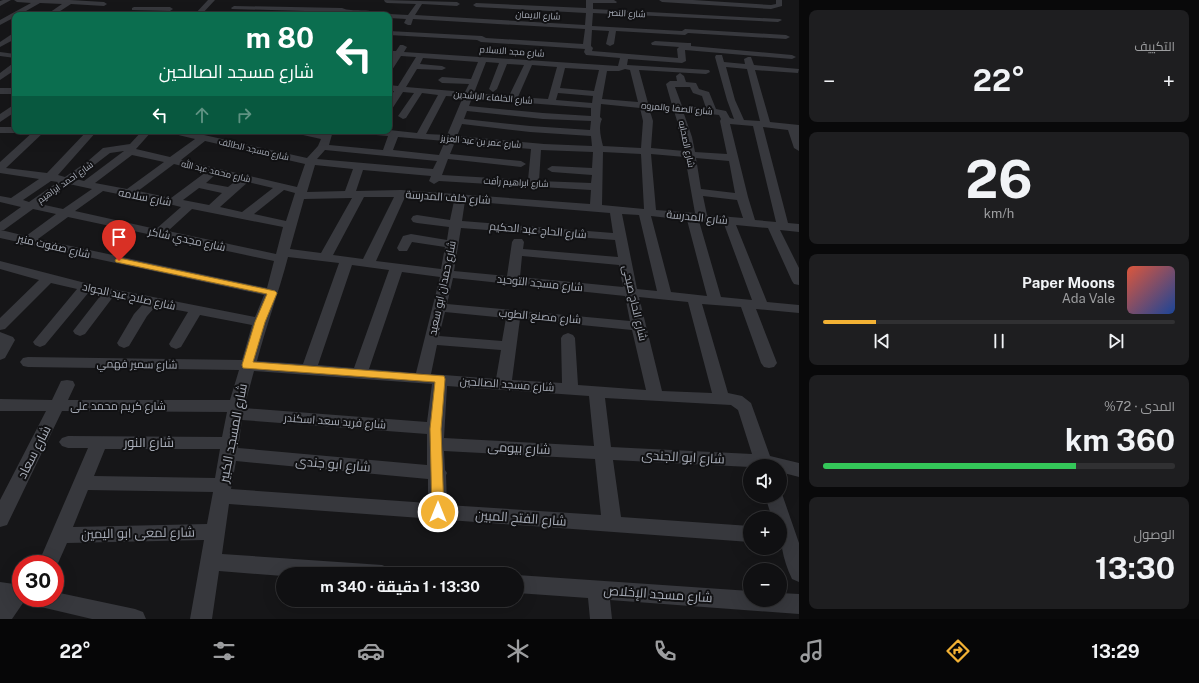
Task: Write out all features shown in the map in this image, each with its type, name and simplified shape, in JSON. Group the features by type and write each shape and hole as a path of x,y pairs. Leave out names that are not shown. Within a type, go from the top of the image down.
{"street":[{"path":"0,4 8,0"},
{"path":"17,0 107,2"},
{"path":"130,12 145,0"},
{"path":"200,12 212,0"},
{"path":"231,12 241,0"},
{"path":"258,9 265,0"},
{"path":"287,9 293,0"},
{"path":"314,10 320,0"},
{"path":"375,12 387,0 458,2 438,39 414,66 392,103"},
{"path":"557,10 559,0"},
{"path":"662,0 741,3 771,7 779,3"},
{"path":"21,12 40,1"},
{"path":"392,16 405,1"},
{"path":"392,63 403,46 396,43 410,17 421,1"},
{"path":"493,89 510,30 531,1"},
{"path":"614,2 589,1 587,47 589,48 589,53 611,49 624,56 682,61 686,48 681,1"},
{"path":"54,12 70,2"},
{"path":"93,11 107,2"},
{"path":"392,33 402,34 426,27 440,2"},
{"path":"741,3 742,18"},
{"path":"644,5 646,10 682,14"},
{"path":"134,9 172,7 167,12"},
{"name":"شارع النصر","path":"466,27 485,31 510,30 536,16 568,7 589,11 625,22 653,26 682,14 710,17 719,14 742,18 778,20"},
{"path":"721,64 799,72 778,20 771,7"},
{"path":"234,8 258,9 269,12 287,9 303,12 314,10 352,12"},
{"name":"شارع الايمان","path":"392,18 410,17 426,27 438,39 466,27 485,31 510,30 536,16 543,25 589,25 613,29 625,22"},
{"path":"0,24 12,17"},
{"path":"553,25 554,17"},
{"path":"625,22 684,29 770,36 788,44"},
{"path":"0,24 12,25"},
{"path":"566,24 565,40 571,58"},
{"path":"543,25 540,38 548,54 565,40"},
{"path":"653,26 653,46 752,52 788,44"},
{"path":"426,27 438,39"},
{"path":"438,39 466,27 485,31 510,30 527,46 540,38"},
{"name":"شارع مجد الاسلام","path":"392,53 411,52 466,27 485,31 510,30 529,62 548,54 571,58 603,68 619,69 622,67 678,70 694,69 706,72"},
{"path":"611,49 613,29"},
{"path":"684,29 788,44"},
{"path":"429,195 450,139 474,82 485,31"},
{"path":"770,36 773,44"},
{"path":"0,45 12,38"},
{"path":"705,39 788,44"},
{"path":"551,103 555,90 571,58 587,47"},
{"path":"635,57 638,48"},
{"path":"718,51 731,100 740,122"},
{"path":"752,52 750,67 762,125 777,225 799,280"},
{"path":"0,54 12,56"},
{"path":"622,67 624,56"},
{"path":"512,100 529,62"},
{"path":"0,67 12,66"},
{"path":"414,66 442,68"},
{"path":"0,77 12,68"},
{"path":"596,208 598,149 596,133 597,100 603,68"},
{"path":"634,68 648,121 646,151 647,212 665,295"},
{"path":"678,70 682,84 693,85 696,91 705,93 712,111"},
{"path":"442,80 474,82"},
{"name":"شارع الصحابه","path":"682,84 670,84 690,154 696,192 697,217 715,300"},
{"name":"شارع الخلفاء الراشدين","path":"392,88 551,103 597,100"},
{"path":"555,90 597,100"},
{"path":"0,91 12,91"},
{"path":"403,116 419,91"},
{"path":"414,138 443,93"},
{"name":"شارع الصفا والمروه","path":"597,100 722,112 726,121 796,128"},
{"path":"464,108 491,113 597,119"},
{"path":"0,119 12,109"},
{"path":"392,115 415,117"},
{"path":"458,121 596,133"},
{"path":"726,121 742,197 750,223"},
{"path":"796,128 799,148"},
{"path":"0,130 12,130"},
{"path":"0,169 37,134"},
{"path":"13,202 49,177 89,134"},
{"path":"85,185 132,149 145,134"},
{"name":"شارع مسجد الطائف","path":"186,134 312,162"},
{"path":"310,134 325,138 354,150 521,164"},
{"path":"387,153 394,134"},
{"name":"شارع عمر بن عبد العزيز","path":"394,134 414,138 646,151 733,158"},
{"path":"129,193 203,138"},
{"name":"شارع المسجد الكبير","path":"200,619 235,410 260,322 272,293 290,226 315,153 325,138"},
{"path":"533,183 536,146"},
{"name":"شارع احمد ابراهيم","path":"0,227 105,152 112,148 132,149"},
{"name":"شارع محمد عبد الله","path":"132,149 172,161 281,187 301,194"},
{"path":"345,165 354,150"},
{"path":"74,152 105,152"},
{"path":"312,162 436,175"},
{"path":"325,257 355,194 359,167"},
{"path":"552,168 597,172"},
{"name":"شارع سلامه","path":"0,169 49,177 290,226"},
{"path":"368,263 395,193 397,170"},
{"path":"173,202 214,171"},
{"name":"شارع ابراهيم رأفت","path":"436,175 596,187"},
{"path":"211,210 229,191 246,178"},
{"path":"197,184 229,191"},
{"path":"244,216 281,187"},
{"path":"28,240 100,188"},
{"path":"696,192 742,197"},
{"name":"شارع خلف المدرسة","path":"301,194 395,193 596,208"},
{"name":"شارع حمدان ابو سعيد","path":"422,378 447,274 460,198"},
{"name":"شارع مجدي شاكر","path":"0,199 159,233 281,255"},
{"path":"159,233 189,205"},
{"name":"شارع المدرسة","path":"596,208 799,228"},
{"name":"شارع الحاج صبحى","path":"616,210 631,292 655,396"},
{"name":"شارع الحاج عبد الحكيم","path":"417,219 456,224 621,237"},
{"path":"729,221 754,305 769,363"},
{"name":"شارع صفوت منير","path":"0,234 272,293"},
{"path":"403,248 407,239 411,238 452,244"},
{"path":"513,280 517,247 626,262"},
{"name":"شارع مسجد التوحيد","path":"281,255 325,257 447,274 799,309"},
{"path":"310,369 347,260"},
{"path":"360,373 397,267"},
{"name":"شارع صلاح عبد الجواد","path":"2,268 109,292 260,322"},
{"path":"0,326 48,278"},
{"path":"40,342 86,287"},
{"path":"80,331 109,292"},
{"path":"694,298 721,398"},
{"path":"124,343 135,323 153,301"},
{"name":"شارع مصنع الطوب","path":"439,306 640,326"},
{"path":"176,344 196,310"},
{"path":"503,384 514,314"},
{"path":"568,338 570,389"},
{"path":"0,355 3,339"},
{"path":"431,340 509,346"},
{"name":"شارع سمير فهمي","path":"28,362 247,365"},
{"name":"شارع مسجد الصالحين","path":"247,365 655,396 721,398 736,400 741,403 747,411 762,459"},
{"path":"438,512 436,436 440,379"},
{"name":"شارع سعاد","path":"0,519 67,385"},
{"path":"596,391 612,524"},
{"name":"شارع كريم محمد على","path":"2,408 57,406 235,410"},
{"name":"شارع فريد سعد اسكندر","path":"235,410 436,436"},
{"name":"شارع بيومى","path":"436,436 603,452"},
{"name":"شارع النور","path":"68,442 99,442 229,449"},
{"path":"52,555 99,442"},
{"name":"شارع ابو جندى","path":"229,449 438,473"},
{"name":"شارع ابو الجندى","path":"603,452 743,462"},
{"name":"شارع ابو الجندى","path":"787,468 799,470"},
{"name":"شارع الفتح المبين","path":"82,483 222,491 438,512 743,533"},
{"name":"شارع لمعى ابو اليمين","path":"61,534 215,532"},
{"path":"787,544 799,573"},
{"path":"210,562 282,567"},
{"name":"شارع مسجد الإخلاص","path":"524,585 799,604"},
{"path":"598,590 601,619"},
{"path":"0,619 12,595"},
{"path":"64,603 136,619"}],"route":[{"path":"119,261 272,293 260,322 247,365 440,379 435,429 438,473 438,512"}]}
